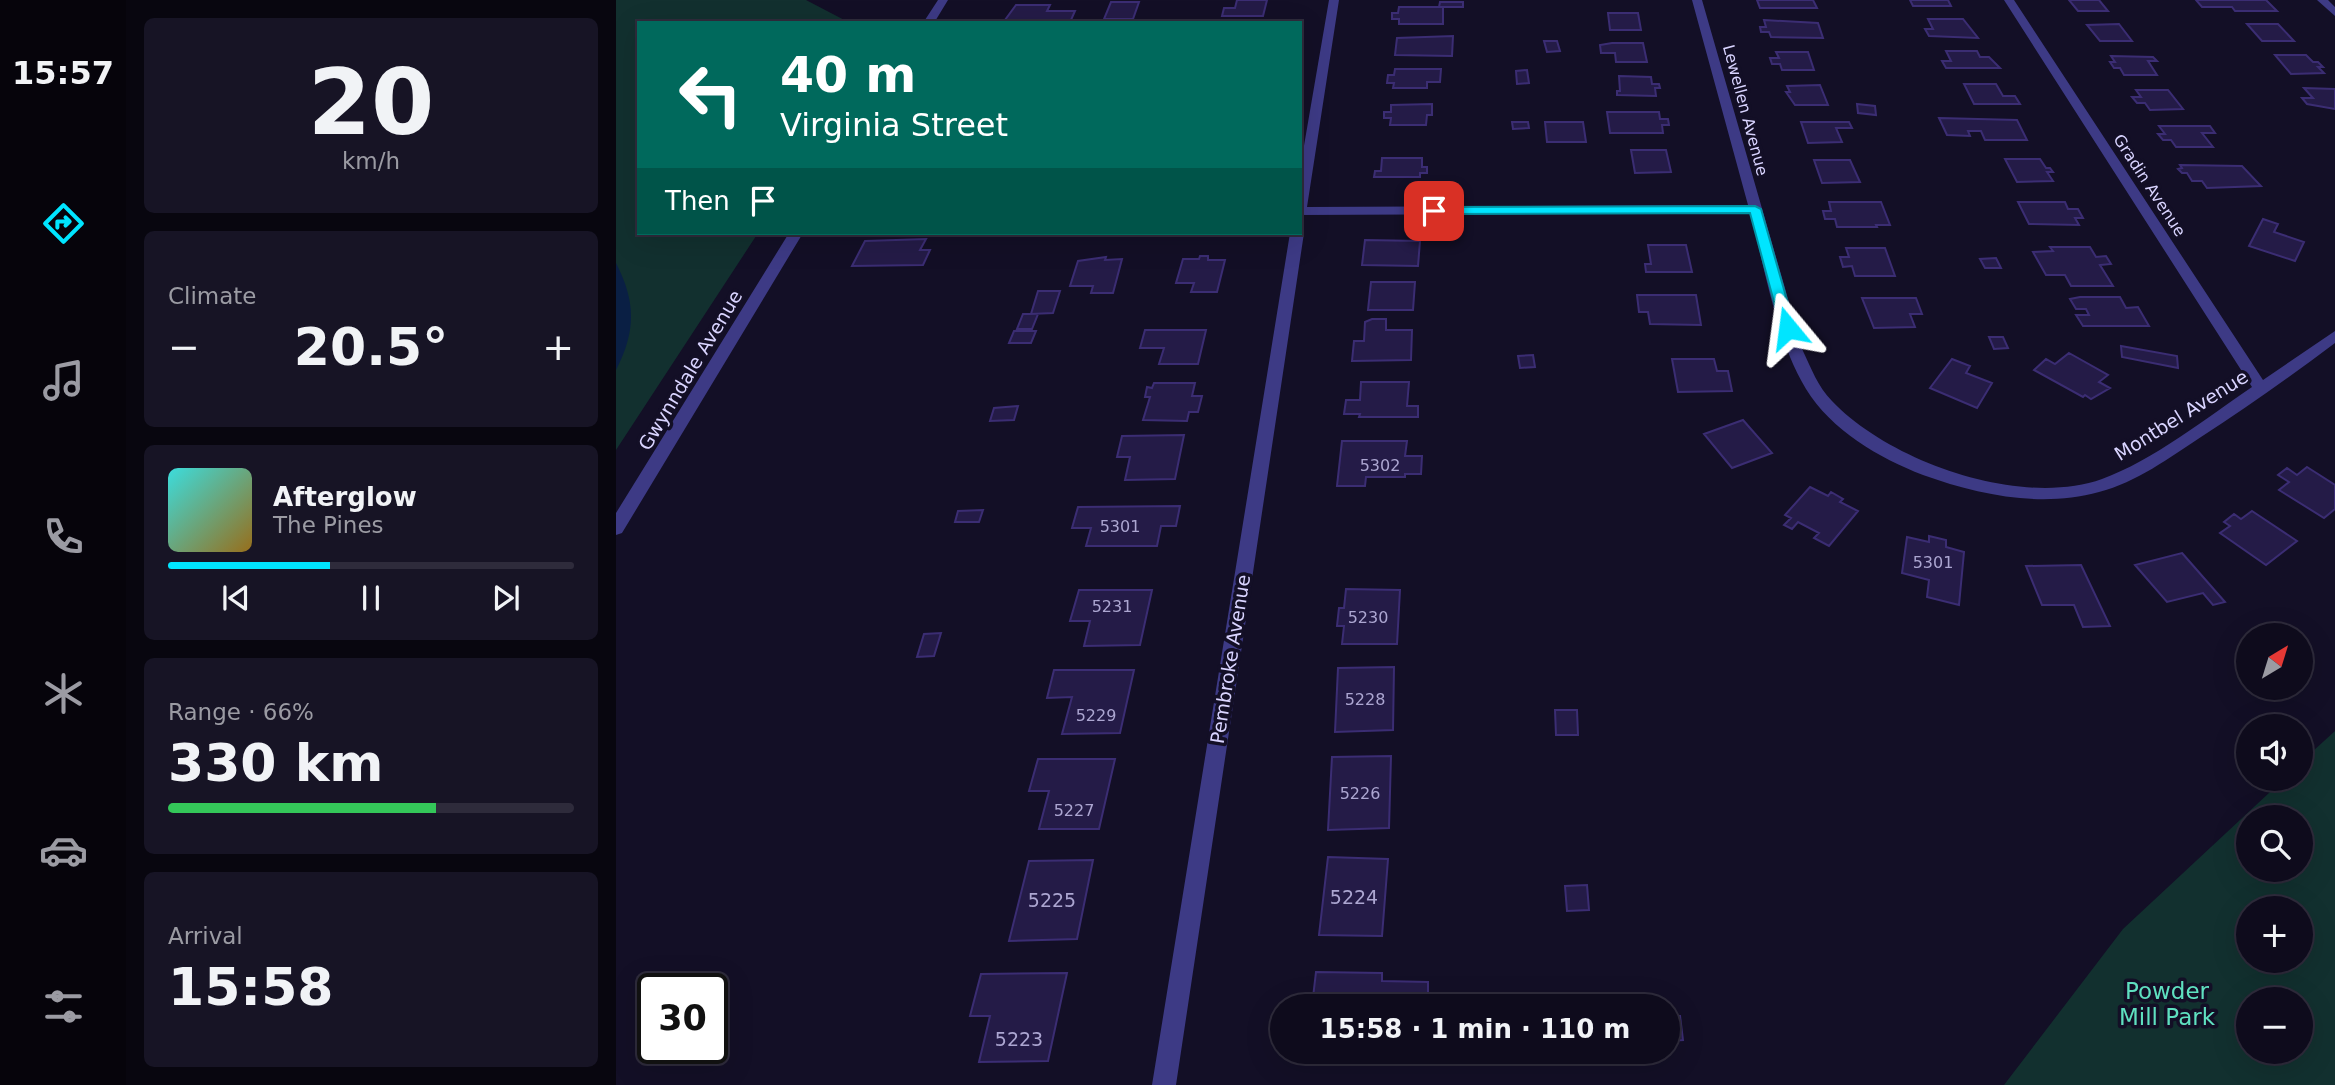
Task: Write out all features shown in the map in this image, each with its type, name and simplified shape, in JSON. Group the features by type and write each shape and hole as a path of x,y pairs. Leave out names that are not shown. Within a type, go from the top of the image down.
{"street":[{"path":"929,21 943,0"},
{"path":"1302,198 1334,0"},
{"name":"Lewellen Avenue","path":"1698,0 1795,351"},
{"name":"Gradin Avenue","path":"2009,0 2262,390"},
{"path":"2322,0 2335,13"},
{"path":"1302,210 1755,209"},
{"name":"Gwynndale Avenue","path":"616,528 795,235"},
{"name":"Pembroke Avenue","path":"1164,1085 1297,235"},
{"name":"Montbel Avenue","path":"1795,351 1826,406 1850,427 1879,446 1920,467 1965,482 2016,491 2059,493 2099,487 2138,469 2262,390 2335,336"}],"green space":[{"path":"616,0 806,0 846,21 637,21 637,235 757,235 616,450"},
{"name":"Powder Mill Park","path":"2335,731 2335,1085 2004,1085 2123,929 2236,824 2236,882 2313,882 2313,805 2256,805 2271,791 2313,791 2313,751"}],"water":[{"path":"616,263 627,291 631,316 627,342 616,370"}],"building":[{"path":"1237,0 1267,0 1263,16 1222,16 1224,8 1235,8"},
{"path":"1757,0 1813,0 1817,8 1760,8"},
{"path":"1910,0 1948,0 1951,6 1913,6"},
{"path":"2069,0 2099,0 2108,11 2078,11"},
{"path":"2196,0 2266,0 2277,11 2235,11 2232,7 2202,7"},
{"path":"1111,2 1139,2 1133,19 1104,19"},
{"path":"1440,2 1463,2 1463,7 1439,7"},
{"path":"1016,5 1050,5 1047,11 1075,11 1071,20 1005,20"},
{"path":"1399,7 1443,7 1443,24 1399,24 1399,19 1392,19 1392,13 1398,13"},
{"path":"1608,13 1638,13 1641,30 1610,30"},
{"path":"1928,19 1963,19 1978,38 1929,36 1925,29 1933,29"},
{"path":"1764,20 1818,23 1823,38 1771,37 1769,32 1761,32 1760,27 1766,27"},
{"path":"2119,24 2132,41 2100,41 2087,25"},
{"path":"2247,24 2278,24 2294,41 2262,41"},
{"path":"1453,36 1452,56 1395,55 1397,38"},
{"path":"1544,41 1557,41 1560,51 1547,52"},
{"path":"1643,43 1647,62 1616,62 1615,53 1601,53 1600,45"},
{"path":"1946,51 1977,51 1980,57 1989,57 2000,68 1946,68 1942,61 1951,61"},
{"path":"1776,52 1808,52 1814,70 1782,70 1780,64 1772,64 1770,58 1779,58"},
{"path":"2275,55 2306,55 2323,67 2318,67 2324,73 2291,74"},
{"path":"2111,56 2153,57 2157,61 2148,61 2157,75 2124,75 2120,68 2114,68 2110,62 2115,62"},
{"path":"1395,69 1441,69 1440,82 1427,82 1427,88 1393,88 1394,83 1387,83 1388,75 1394,75"},
{"path":"1527,70 1529,83 1517,84 1516,71"},
{"path":"1619,76 1651,77 1652,84 1659,84 1660,88 1655,88 1656,96 1617,95 1617,91 1620,91"},
{"path":"1964,84 1996,84 2003,96 2015,96 2020,104 1974,104"},
{"path":"1820,85 1828,105 1795,105 1786,92 1790,92 1787,86"},
{"path":"2304,88 2335,89 2335,109 2307,104 2302,98 2313,98"},
{"path":"2136,90 2168,90 2183,109 2150,110 2145,103 2137,103 2132,97 2141,97"},
{"path":"1432,104 1432,115 1427,115 1426,125 1390,125 1391,118 1384,118 1384,112 1391,112 1391,105"},
{"path":"1857,104 1875,106 1876,115 1858,113"},
{"path":"1607,112 1659,112 1660,119 1668,119 1669,125 1662,125 1663,133 1610,133"},
{"path":"1939,118 2017,120 2027,140 1985,140 1981,131 1968,131 1970,136 1947,135"},
{"path":"1512,122 1528,122 1529,128 1513,129"},
{"path":"1545,122 1583,122 1586,142 1547,142"},
{"path":"1801,122 1849,122 1852,128 1836,128 1842,142 1808,143"},
{"path":"2159,126 2210,126 2215,133 2202,133 2213,147 2176,147 2171,140 2163,140 2158,134 2165,134"},
{"path":"1631,150 1666,150 1671,172 1635,173"},
{"path":"1382,158 1422,158 1422,167 1427,167 1427,173 1420,173 1420,177 1374,177 1375,171 1381,171"},
{"path":"2005,159 2040,159 2046,168 2053,172 2047,172 2053,181 2017,182"},
{"path":"1814,160 1850,160 1860,182 1822,183"},
{"path":"2180,165 2242,166 2261,186 2207,188 2202,181 2192,181 2187,173 2182,173 2178,169 2182,168"},
{"path":"1829,202 1881,202 1890,225 1837,227 1835,219 1825,219 1823,211 1831,211"},
{"path":"2018,202 2065,202 2068,209 2078,209 2083,218 2075,218 2079,225 2029,224"},
{"path":"2263,219 2278,224 2274,232 2304,242 2295,261 2249,246"},
{"path":"926,239 920,250 930,250 923,265 852,266 865,241"},
{"path":"1365,240 1420,241 1418,266 1362,265"},
{"path":"1648,245 1686,245 1692,272 1646,272 1645,264 1651,264"},
{"path":"2050,247 2090,247 2096,257 2106,256 2111,264 2100,265 2113,286 2071,286 2065,275 2046,275 2033,252 2053,251"},
{"path":"1846,248 1885,248 1895,276 1855,276 1852,266 1843,267 1840,257 1849,257"},
{"path":"1200,256 1208,256 1208,260 1225,260 1217,292 1191,292 1194,283 1176,283 1183,259 1199,259"},
{"path":"1106,257 1105,260 1122,259 1113,293 1091,293 1093,286 1070,286 1078,261"},
{"path":"1996,258 2001,268 1985,268 1980,259"},
{"path":"1371,282 1415,282 1413,310 1368,310"},
{"path":"1038,291 1060,291 1053,313 1031,314"},
{"path":"1637,295 1696,295 1701,325 1650,324 1648,312 1639,312"},
{"path":"2120,297 2126,308 2138,307 2149,326 2083,326 2076,315 2089,315 2086,309 2076,309 2070,299"},
{"path":"1862,298 1916,298 1922,314 1910,314 1915,327 1874,328"},
{"path":"1023,314 1038,314 1032,329 1017,329"},
{"path":"1386,319 1386,330 1412,330 1411,360 1352,361 1354,341 1364,341 1365,322"},
{"path":"1145,330 1206,330 1198,364 1159,364 1164,348 1140,348"},
{"path":"1014,331 1036,331 1031,343 1009,343"},
{"path":"1989,337 2003,337 2008,348 1994,349"},
{"path":"2121,346 2177,356 2178,368 2122,357"},
{"path":"2069,353 2108,375 2099,382 2110,388 2091,399 2034,370 2046,359 2055,364"},
{"path":"1533,355 1535,367 1520,368 1518,356"},
{"path":"1672,359 1714,359 1717,371 1728,371 1732,391 1678,392"},
{"path":"1952,359 1970,366 1966,373 1992,383 1977,408 1930,388"},
{"path":"1361,382 1409,382 1407,406 1418,406 1418,417 1359,417 1360,414 1344,414 1346,400 1360,400"},
{"path":"1154,383 1195,383 1192,396 1202,396 1198,412 1189,412 1187,421 1143,420 1150,397 1145,397 1147,387 1152,388"},
{"path":"1018,406 1014,420 990,421 994,408"},
{"path":"1743,420 1772,453 1732,468 1704,434"},
{"path":"1184,435 1175,479 1125,480 1130,457 1117,457 1122,436"},
{"path":"1342,441 1407,441 1405,456 1422,456 1421,474 1405,474 1405,477 1366,477 1365,486 1337,486"},
{"path":"2307,467 2335,485 2335,509 2324,518 2279,490 2289,482 2278,475 2287,468 2297,475"},
{"path":"1810,487 1828,496 1831,492 1843,499 1840,502 1858,511 1829,546 1814,538 1819,533 1798,522 1792,529 1784,525 1791,518 1785,515"},
{"path":"1180,506 1176,526 1161,526 1157,546 1086,546 1091,528 1072,528 1078,507"},
{"path":"983,510 979,522 955,522 958,511"},
{"path":"2252,511 2297,541 2266,565 2220,533 2230,526 2224,522 2234,514 2241,519"},
{"path":"1929,536 1946,540 1946,547 1964,552 1959,605 1927,597 1929,580 1902,573 1907,537 1929,542"},
{"path":"2182,553 2225,602 2213,605 2203,593 2167,602 2135,565"},
{"path":"2081,565 2110,626 2083,627 2074,605 2042,605 2026,566"},
{"path":"1346,589 1400,590 1397,644 1342,644 1344,626 1337,626 1339,608 1344,608"},
{"path":"1079,590 1152,590 1140,645 1084,646 1090,621 1070,621"},
{"path":"941,633 934,656 917,657 924,634"},
{"path":"1394,667 1393,730 1335,732 1338,668"},
{"path":"1054,670 1134,670 1120,733 1062,734 1072,697 1047,698"},
{"path":"1555,710 1577,710 1578,735 1556,735"},
{"path":"1391,756 1389,828 1328,830 1332,757"},
{"path":"1038,759 1115,759 1099,829 1039,829 1049,791 1029,791"},
{"path":"1328,857 1388,859 1382,936 1319,935"},
{"path":"1093,860 1077,939 1009,941 1029,861"},
{"path":"1587,885 1589,910 1567,911 1565,886"},
{"path":"1316,972 1382,973 1382,981 1428,982 1428,994 1313,994"},
{"path":"1067,973 1048,1061 979,1062 990,1016 970,1016 981,974"},
{"path":"1680,1016 1683,1040 1680,1040"}],"route":[{"path":"1434,211 1755,209 1788,328"}]}
